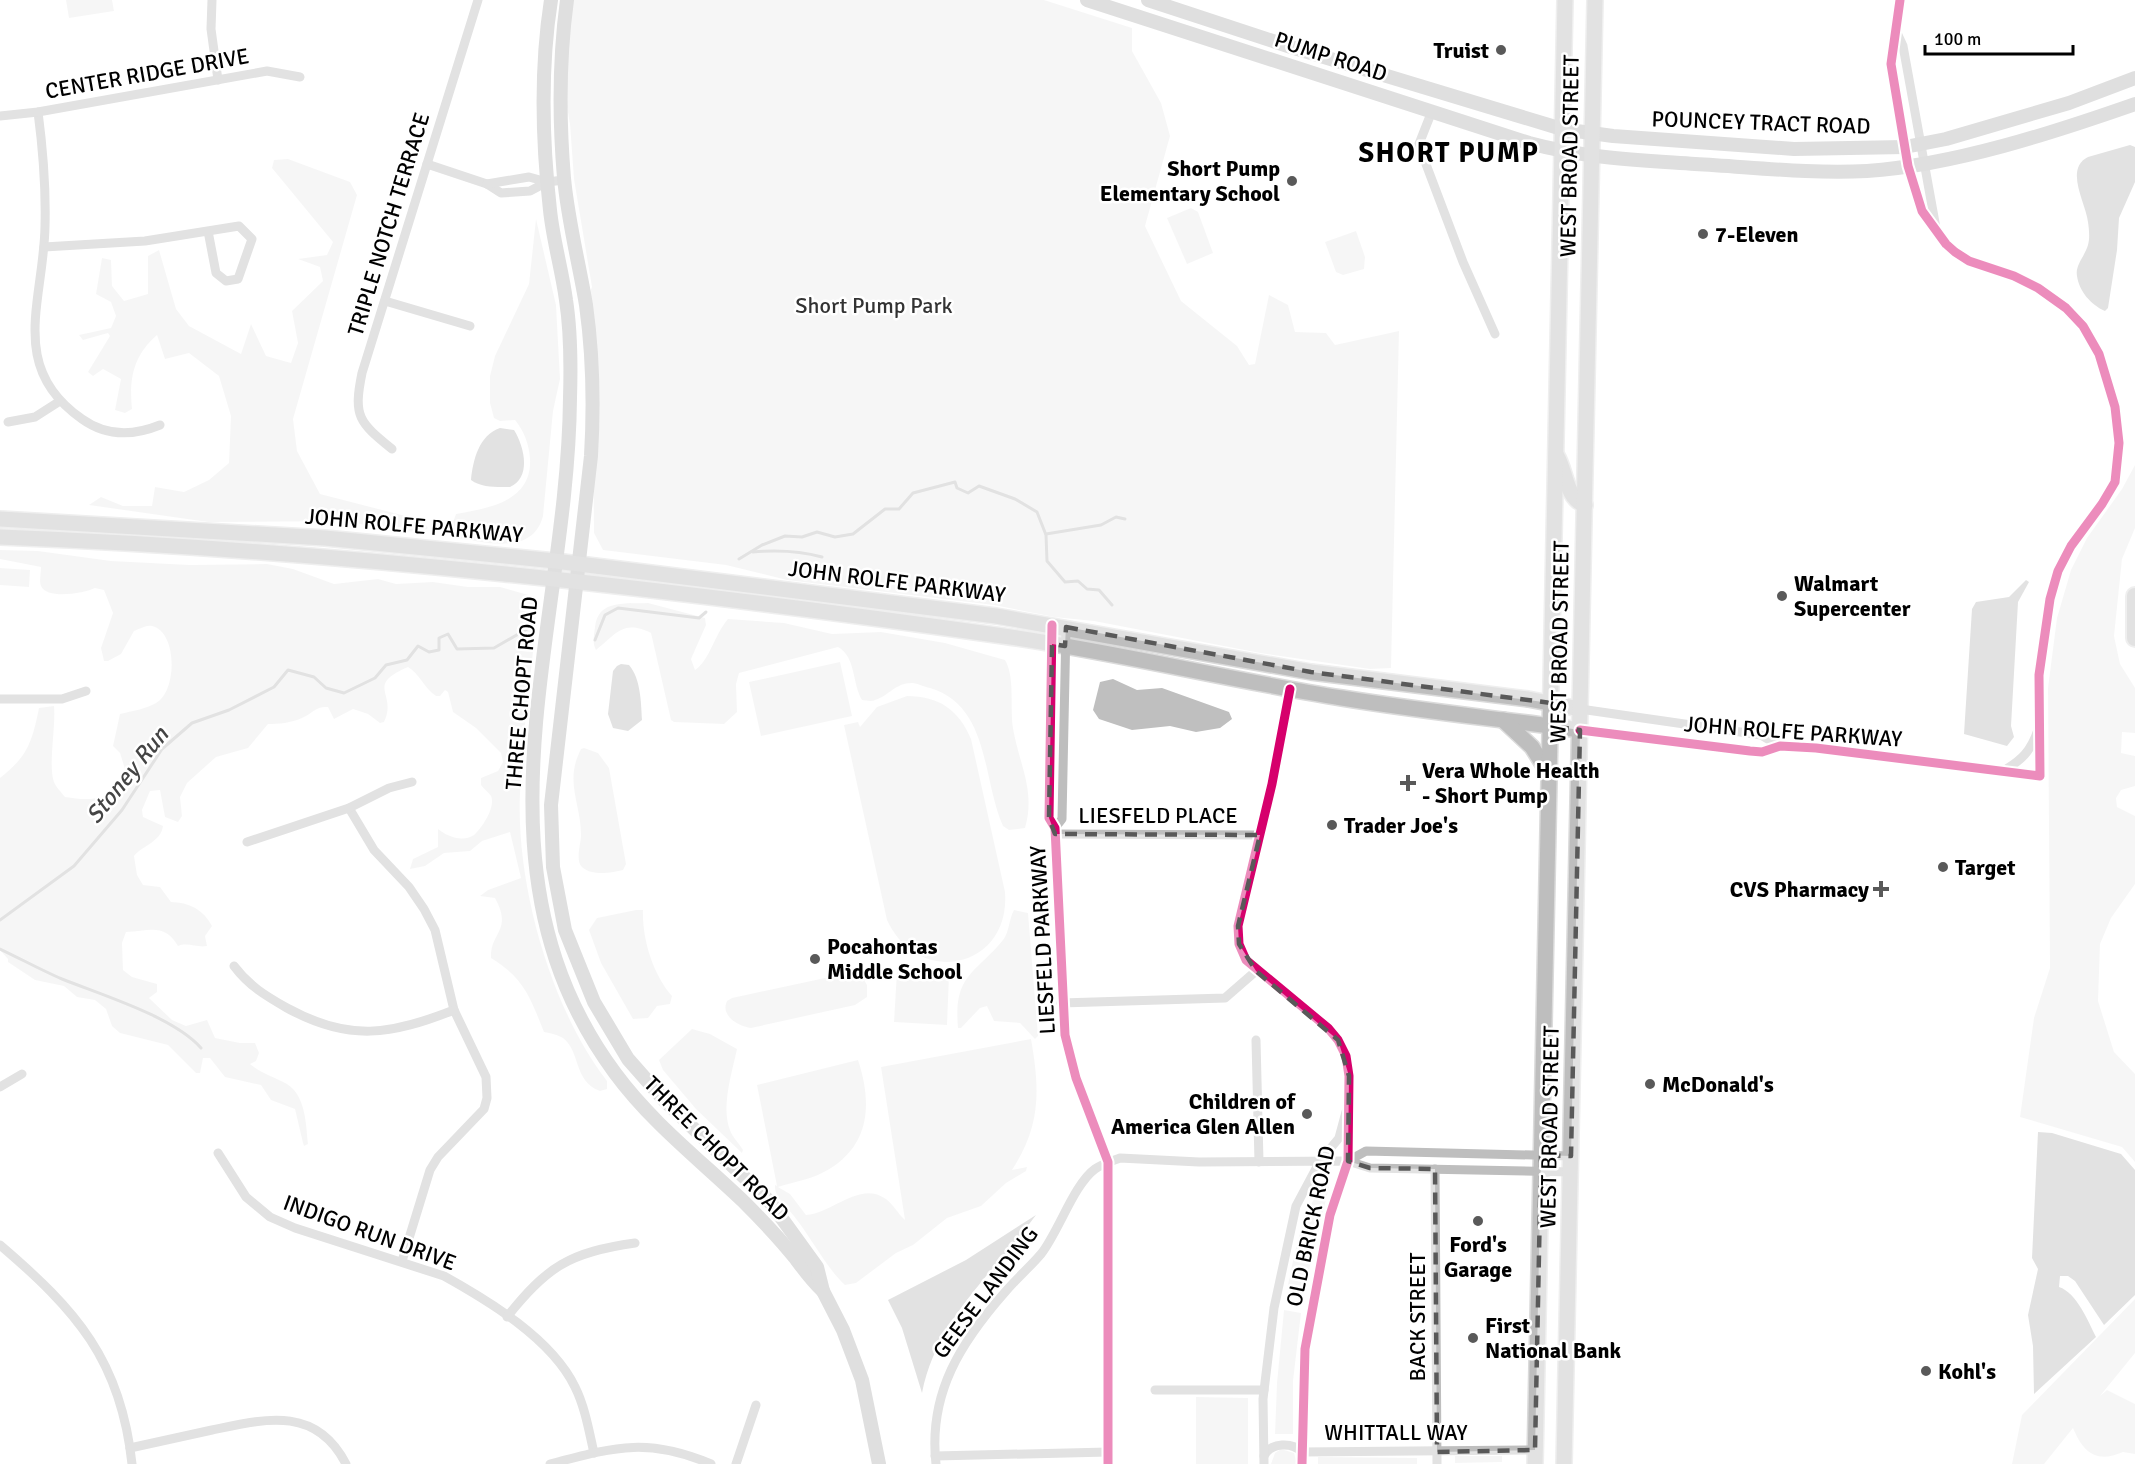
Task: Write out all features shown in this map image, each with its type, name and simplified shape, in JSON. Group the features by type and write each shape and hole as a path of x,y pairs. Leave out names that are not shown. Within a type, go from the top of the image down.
{"highway":[{"path":"2135,596 2135,638"}],"main road":[{"name":"THREE CHOPT ROAD","path":"551,0 543,61 542,104 550,214 566,298 571,364 569,445 539,697 531,814 536,878 557,964 586,1029 627,1089 765,1222 809,1279 823,1291"},
{"name":"THREE CHOPT ROAD","path":"567,0 561,72 564,180 591,348 593,411 577,583 551,805 553,867 561,914 594,1002 628,1059 665,1101 770,1202 817,1267 823,1291 843,1330 862,1380 879,1464"},
{"name":"PUMP ROAD","path":"1087,0 1561,152"},
{"name":"PUMP ROAD","path":"1148,0 1291,47 1562,129 1592,134"},
{"name":"WEST BROAD STREET","path":"1535,1457 1565,0"},
{"name":"WEST BROAD STREET","path":"1564,1464 1595,0"},
{"name":"POUNCEY TRACT ROAD","path":"1592,134 1794,149 1905,147 2069,103 2135,78"},
{"name":"POUNCEY TRACT ROAD","path":"1561,152 1591,157 1834,172 1908,166 2065,128 2135,104"},
{"path":"1556,453 1566,474 1571,494 1577,502 1585,505"},
{"name":"JOHN ROLFE PARKWAY","path":"0,519 313,537 555,561 1059,626 1311,672 1551,703 1580,709"},
{"name":"JOHN ROLFE PARKWAY","path":"0,537 259,552 706,597 1059,645 1290,689 1580,730"},
{"path":"1502,720 1532,747 1549,774"}],"street":[{"path":"212,0 211,29 218,80"},
{"name":"TRIPLE NOTCH TERRACE","path":"392,449 364,427 356,402 384,301 478,0"},
{"path":"1900,0 1891,64 1908,166 1917,201 1946,244 1969,261 2014,276 2038,288 2066,308 2083,326 2099,354 2115,405 2119,444 2115,482 2071,546 2058,571 2050,599 2038,675 2041,722 2033,747 2025,757 2003,771"},
{"path":"1897,33 1903,46 1926,163 1936,231"},
{"name":"CENTER RIDGE DRIVE","path":"0,116 38,112 275,71 300,77"},
{"path":"1432,111 1419,144 1420,151 1468,272 1496,334"},
{"path":"38,112 45,180 44,246 33,339 40,368 46,383 60,402 88,423 106,431 132,434 160,425"},
{"path":"427,164 487,184 501,193 530,191 547,182 564,180"},
{"path":"487,184 529,177 547,182"},
{"path":"44,246 135,242 239,226 249,233 252,239 238,279 226,281 216,273 208,231"},
{"path":"384,301 470,326"},
{"path":"8,422 35,417 60,402"},
{"name":"LIESFELD PARKWAY","path":"1059,626 1049,818 1055,831 1061,1003 1065,1035 1076,1078 1108,1162 1108,1464"},
{"name":"LIESFELD PARKWAY","path":"1059,626 1059,645"},
{"name":"OLD BRICK ROAD","path":"1290,689 1260,835 1238,926 1239,944 1246,960 1256,971 1328,1028 1338,1040 1346,1056 1351,1098 1348,1161 1330,1215 1305,1349 1302,1464"},
{"path":"0,699 62,699 86,691"},
{"name":"JOHN ROLFE PARKWAY","path":"1580,709 1761,735 1780,746"},
{"name":"JOHN ROLFE PARKWAY","path":"1580,730 1762,752 1780,746 1816,748 2040,776 2041,722"},
{"path":"247,842 349,808 389,788 412,782"},
{"path":"349,808 374,850 409,887 435,930 454,1010 486,1077 487,1098 480,1116 438,1157 429,1170 402,1261"},
{"name":"LIESFELD PLACE","path":"1055,831 1260,835"},
{"path":"234,966 261,994 317,1024 342,1031 386,1031 411,1026 454,1010"},
{"path":"1061,1003 1225,998 1256,971"},
{"path":"1256,1040 1259,1162"},
{"path":"0,1087 22,1074"},
{"name":"OLD BRICK ROAD","path":"1264,1460 1264,1390 1274,1308 1296,1206 1320,1161 1339,1138 1351,1098"},
{"path":"1348,1161 1366,1151 1571,1156"},
{"name":"INDIGO RUN DRIVE","path":"218,1152 246,1197 270,1217 295,1228 444,1276 507,1317 546,1346 562,1364 576,1389 594,1453"},
{"path":"1108,1162 1120,1158 1259,1162 1348,1161 1370,1168 1571,1172"},
{"name":"GEESE LANDING","path":"935,1460 940,1398 953,1360 1005,1291 1042,1253 1087,1176 1108,1162"},
{"name":"BACK STREET","path":"1435,1169 1437,1464"},
{"path":"507,1317 530,1288 566,1261 590,1251 635,1243"},
{"path":"0,1245 48,1286 83,1327 113,1381 132,1464"},
{"path":"1155,1390 1264,1390"},
{"path":"736,1464 756,1405"},
{"path":"130,1448 258,1420 282,1418 318,1431 331,1442 346,1464"},
{"name":"WHITTALL WAY","path":"1264,1460 1267,1450 1282,1445 1293,1445 1302,1452 1437,1452 1535,1457"},
{"path":"550,1464 627,1446 648,1446 680,1452 711,1464"},
{"path":"935,1460 1108,1452"}],"highlighted area":[{"path":"1066,627 1311,672 1551,703 1551,726 1580,730 1571,1156 1541,1155 1535,1450 1437,1452 1435,1169 1370,1168 1348,1161 1349,1076 1338,1040 1256,971 1239,944 1238,926 1260,835 1055,834 1049,818 1052,644 1065,646"}],"green space":[{"path":"66,0 112,0 114,11 69,18"},
{"name":"Short Pump Park","path":"567,0 1044,0 1132,28 1132,51 1161,103 1170,136 1145,226 1181,301 1237,346 1249,365 1255,364 1269,295 1288,305 1295,332 1326,333 1335,345 1399,331 1391,668 1370,669 1260,653 1094,621 1054,617 994,605 787,580 726,565 603,550 594,533 593,411 585,304 592,287 574,179 570,124 561,72"},
{"path":"288,159 350,182 357,195 293,419 297,451 320,494 421,520 428,528 423,532 381,530 350,521 208,522 89,505 101,497 123,506 152,506 155,487 184,492 209,480 229,463 231,416 219,376 189,353 165,359 157,335 143,351 134,369 131,388 132,409 125,413 115,410 121,379 103,369 93,376 88,372 110,336 108,333 83,340 79,335 111,328 116,316 111,302 96,294 102,258 111,260 112,286 124,301 148,294 148,256 159,250 176,309 189,326 241,354 251,324 266,356 291,363 298,343 292,311 323,281 320,267 298,259 327,255 333,242 272,168 274,160"},
{"path":"1191,208 1198,212 1213,253 1187,264 1167,218"},
{"path":"536,219 556,305 560,379 553,411 543,516 538,528 530,537 520,541 495,544 458,538 451,528 456,514 482,509 506,500 524,484 529,473 529,453 521,429 515,420 500,421 494,418 490,403 490,376 495,356 529,284"},
{"path":"1356,231 1365,257 1364,269 1343,275 1336,272 1325,242"},
{"path":"2135,465 2135,528 2122,559 2114,636 2120,664 2135,688 2135,733 2122,732 2121,753 2135,756 2135,786 2121,790 2116,798 2117,807 2135,816 2135,884 2111,918 2100,944 2098,1001 2114,1052 2135,1074 2135,1162 2122,1147 2020,1117 2034,1018 2050,968 2048,688 2057,618 2071,570 2087,538 2122,489"},
{"path":"0,550 38,551 111,561 190,565 267,564 293,569 334,584 378,579 396,584 433,582 468,587 500,587 532,596 536,621 520,794 520,830 524,867 541,945 554,983 569,1019 587,1052 607,1081 607,1089 600,1091 585,1080 569,1044 561,1037 544,1032 525,989 511,973 491,958 502,918 495,898 480,896 488,890 521,878 510,832 482,841 470,851 444,853 425,866 410,869 413,859 438,847 438,829 450,836 460,838 469,837 477,832 492,806 491,796 481,785 481,778 498,771 503,762 501,753 476,728 453,712 448,692 445,690 440,696 436,696 408,667 395,674 385,685 387,712 384,722 380,723 368,714 353,709 334,719 328,707 324,707 294,721 268,724 248,748 216,757 187,783 180,797 182,816 178,822 165,817 160,790 150,791 142,810 143,817 163,826 159,836 134,856 137,875 143,885 160,887 171,902 195,908 205,915 212,926 205,936 207,946 178,946 162,931 126,932 122,943 123,970 132,977 157,984 157,992 149,998 172,1020 186,1026 207,1020 215,1038 240,1043 255,1043 259,1053 256,1061 250,1064 293,1089 304,1111 308,1144 304,1146 295,1109 271,1100 261,1085 225,1077 210,1058 203,1058 200,1073 196,1073 168,1045 120,1033 112,1026 106,1009 95,1000 77,997 64,986 35,980 8,962 0,950 0,778 17,763 27,748 39,708 54,706 52,775 56,786 65,797 76,799 94,799 109,793 125,769 120,753 113,746 120,714 148,707 163,697 168,687 172,663 167,639 152,626 134,631 121,654 104,661 101,648 113,613 104,590 95,588 75,593 51,593 41,586 41,567 0,559"},
{"path":"0,568 30,570 29,587 0,585"},
{"path":"648,603 705,618 706,625 691,659 695,670 705,660 728,619 784,623 832,634 881,632 945,643 1005,660 1010,674 1013,728 1028,790 1028,815 1025,828 1009,830 1003,826 974,727 964,711 950,697 914,683 901,685 874,701 862,700 848,657 838,647 739,673 736,684 737,712 724,724 674,722 671,720 651,633 641,629 626,628 596,650 594,645 597,618 607,607"},
{"path":"840,662 852,716 761,736 749,682"},
{"path":"907,696 929,699 946,707 960,720 971,739 1005,892 1003,918 994,938 979,952 960,960 940,962 920,955 902,942 887,920 844,725 858,722 860,727 877,707"},
{"path":"581,749 598,753 609,768 626,864 623,870 596,873 586,870 580,864 581,835 574,772"},
{"path":"643,910 644,933 650,956 659,977 672,996 670,1004 657,1006 648,1018 633,1019 601,963 589,930 597,918"},
{"path":"1014,910 1028,913 1038,1036 1035,1039 1020,1023 994,1021 987,1006 980,1008 961,1028 958,1028 957,1010 963,986 968,977 1005,937"},
{"path":"897,971 949,976 947,1025 894,1022"},
{"path":"853,972 862,976 867,985 867,997 855,1005 751,1028 736,1023 726,1011 727,1001 732,998"},
{"path":"692,1029 710,1034 737,1049 728,1090 727,1111 730,1130 743,1150 742,1153 696,1109 663,1070 659,1060"},
{"path":"1031,1039 1036,1075 1036,1107 1022,1154 1012,1170 1027,1167 1026,1171 1006,1183 981,1206 947,1218 913,1245 896,1253 856,1283 845,1285 830,1269 803,1228 777,1195 757,1085 858,1060 863,1077 866,1109 864,1124 850,1152 822,1173 778,1187 790,1194 806,1215 866,1193 876,1194 886,1199 905,1220 881,1067"},
{"path":"1323,1184 1329,1187 1304,1291 1287,1289 1304,1222"},
{"path":"2135,1299 2135,1353 2100,1396 2107,1390 2135,1404 2135,1454 2123,1452 2105,1457 2092,1454 2081,1444 2073,1428 2044,1464 2012,1464 2022,1415"},
{"path":"1284,1310 1301,1313 1293,1381 1293,1434 1275,1434 1277,1383"},
{"path":"1196,1397 1248,1398 1248,1464 1196,1464"},
{"path":"1281,1449 1294,1453 1297,1464 1271,1464 1275,1453"},
{"path":"1455,1456 1502,1456 1502,1462 1455,1463"},
{"path":"1318,1457 1417,1458 1417,1464 1318,1464"}],"shaded area":[{"path":"2130,145 2135,147 2135,182 2119,218 2117,250 2108,308 2105,311 2086,297 2077,276 2077,268 2089,242 2086,214 2078,187 2078,170 2081,162 2088,157"},
{"path":"500,428 514,430 521,444 524,469 517,482 510,487 490,487 471,480 473,464 482,442 493,431"},
{"path":"2026,580 2029,582 2018,602 2011,726 2014,737 2007,746 1964,734 1972,609 1976,602 2009,597"},
{"path":"621,664 629,665 633,671 641,699 642,720 628,731 613,728 608,714 613,671"},
{"path":"1113,679 1137,690 1162,688 1229,712 1232,719 1220,728 1196,732 1170,726 1132,730 1099,719 1093,710 1100,682"},
{"path":"2038,1132 2052,1133 2121,1154 2135,1170 2135,1295 2104,1325 2075,1281 2068,1276 2060,1276 2059,1287 2077,1301 2096,1337 2034,1394 2033,1346 2028,1315 2038,1269 2032,1258"},
{"path":"1036,1215 953,1319 929,1366 922,1393 902,1328 888,1300 966,1260"}],"waterway":[{"name":"Stoney Run","path":"739,559 762,545 785,536 802,537 817,532 835,537 853,534 885,509 899,509 913,493 955,482 957,488 968,493 979,486 1015,499 1037,512 1046,535 1047,561 1065,582 1078,581 1087,589 1099,590 1112,605"},
{"path":"1046,534 1101,525 1116,517 1125,519"},
{"path":"753,552 805,553 822,557"},
{"name":"Stoney Run","path":"595,640 605,615 618,608 699,618 706,612"},
{"name":"Stoney Run","path":"0,920 74,866 122,810 162,749 192,723 229,710 274,687 288,670 314,677 326,688 344,693 375,678 386,665 407,660 418,646 429,652 439,650 439,638 448,634 457,649 494,648 527,629"},
{"path":"0,949 62,979 156,1017 174,1026 201,1048"}],"cycle path":[{"path":"1580,730 1762,752 1780,746 1816,748 2040,776 2039,675 2050,599 2058,571 2071,546 2115,482 2119,443 2115,407 2099,354 2083,326 2066,308 2038,288 2014,276 1969,261 1955,252 1946,244 1922,211 1908,166 1891,64 1900,0"},
{"path":"1052,625 1049,818 1055,828 1065,1035 1076,1078 1108,1162 1108,1464"},
{"path":"1290,689 1272,784 1238,926 1239,944 1246,960 1328,1028 1338,1040 1346,1056 1349,1076 1348,1161 1330,1215 1305,1349 1302,1464"}],"place":[{"name":"Truist","path":"1501,50"},
{"name":"Short Pump Elementary School","path":"1292,181"},
{"name":"7-Eleven","path":"1703,234"},
{"name":"Walmart Supercenter","path":"1782,596"},
{"name":"Vera Whole Health - Short Pump","path":"1408,783"},
{"name":"Trader Joe's","path":"1332,825"},
{"name":"Target","path":"1943,867"},
{"name":"CVS Pharmacy","path":"1881,889"},
{"name":"Pocahontas Middle School","path":"815,959"},
{"name":"McDonald's","path":"1650,1084"},
{"name":"Children of America Glen Allen","path":"1307,1114"},
{"name":"Ford's Garage","path":"1478,1221"},
{"name":"First National Bank","path":"1473,1338"},
{"name":"Kohl's","path":"1926,1371"}],"district":[{"name":"SHORT PUMP","path":"1449,152"}]}
